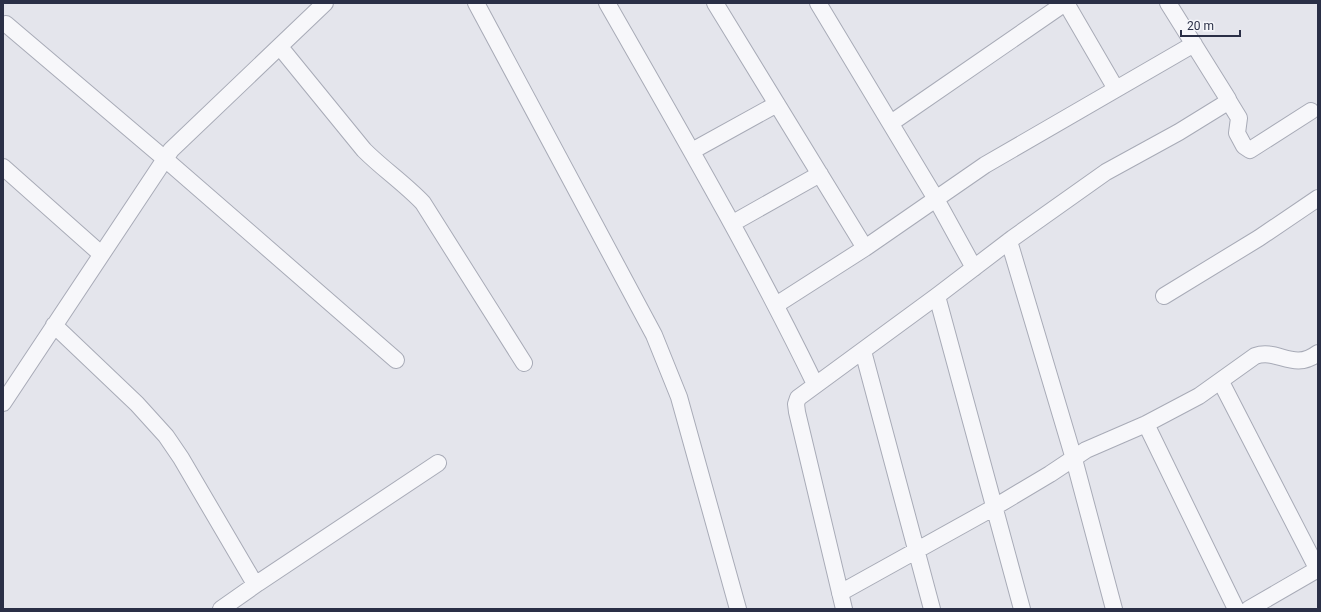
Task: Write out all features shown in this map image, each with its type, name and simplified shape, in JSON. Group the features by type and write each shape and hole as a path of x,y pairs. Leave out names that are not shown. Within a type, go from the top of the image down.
{"street":[{"path":"3,403 165,159 186,134 325,3"},
{"path":"476,3 654,335 667,365 678,397 738,609"},
{"path":"608,3 733,223 815,384"},
{"path":"715,3 865,248"},
{"path":"818,3 936,199 974,268"},
{"path":"891,123 1066,3 1116,89"},
{"path":"1168,3 1239,118 1237,133 1244,146 1250,150 1311,111"},
{"path":"6,24 165,159 396,360"},
{"path":"776,305 865,248 985,165 1194,44"},
{"path":"280,47 364,150 409,188 423,203 524,363"},
{"path":"844,609 796,404 798,398 802,393 937,296 1009,241 1106,172 1179,132 1228,100"},
{"path":"692,151 777,104"},
{"path":"3,167 101,254"},
{"path":"733,223 820,174"},
{"path":"1164,296 1259,238 1318,198"},
{"path":"1009,241 1074,459 1114,609"},
{"path":"937,296 993,508 1022,609"},
{"path":"54,325 136,404 166,436 181,458 252,579 258,583"},
{"path":"863,350 932,609"},
{"path":"840,593 993,508 1090,448 1146,424 1200,396 1255,356 1263,353 1296,362 1318,353"},
{"path":"1221,382 1318,570 1249,609"},
{"path":"1146,424 1236,609"},
{"path":"221,609 438,463"}]}
